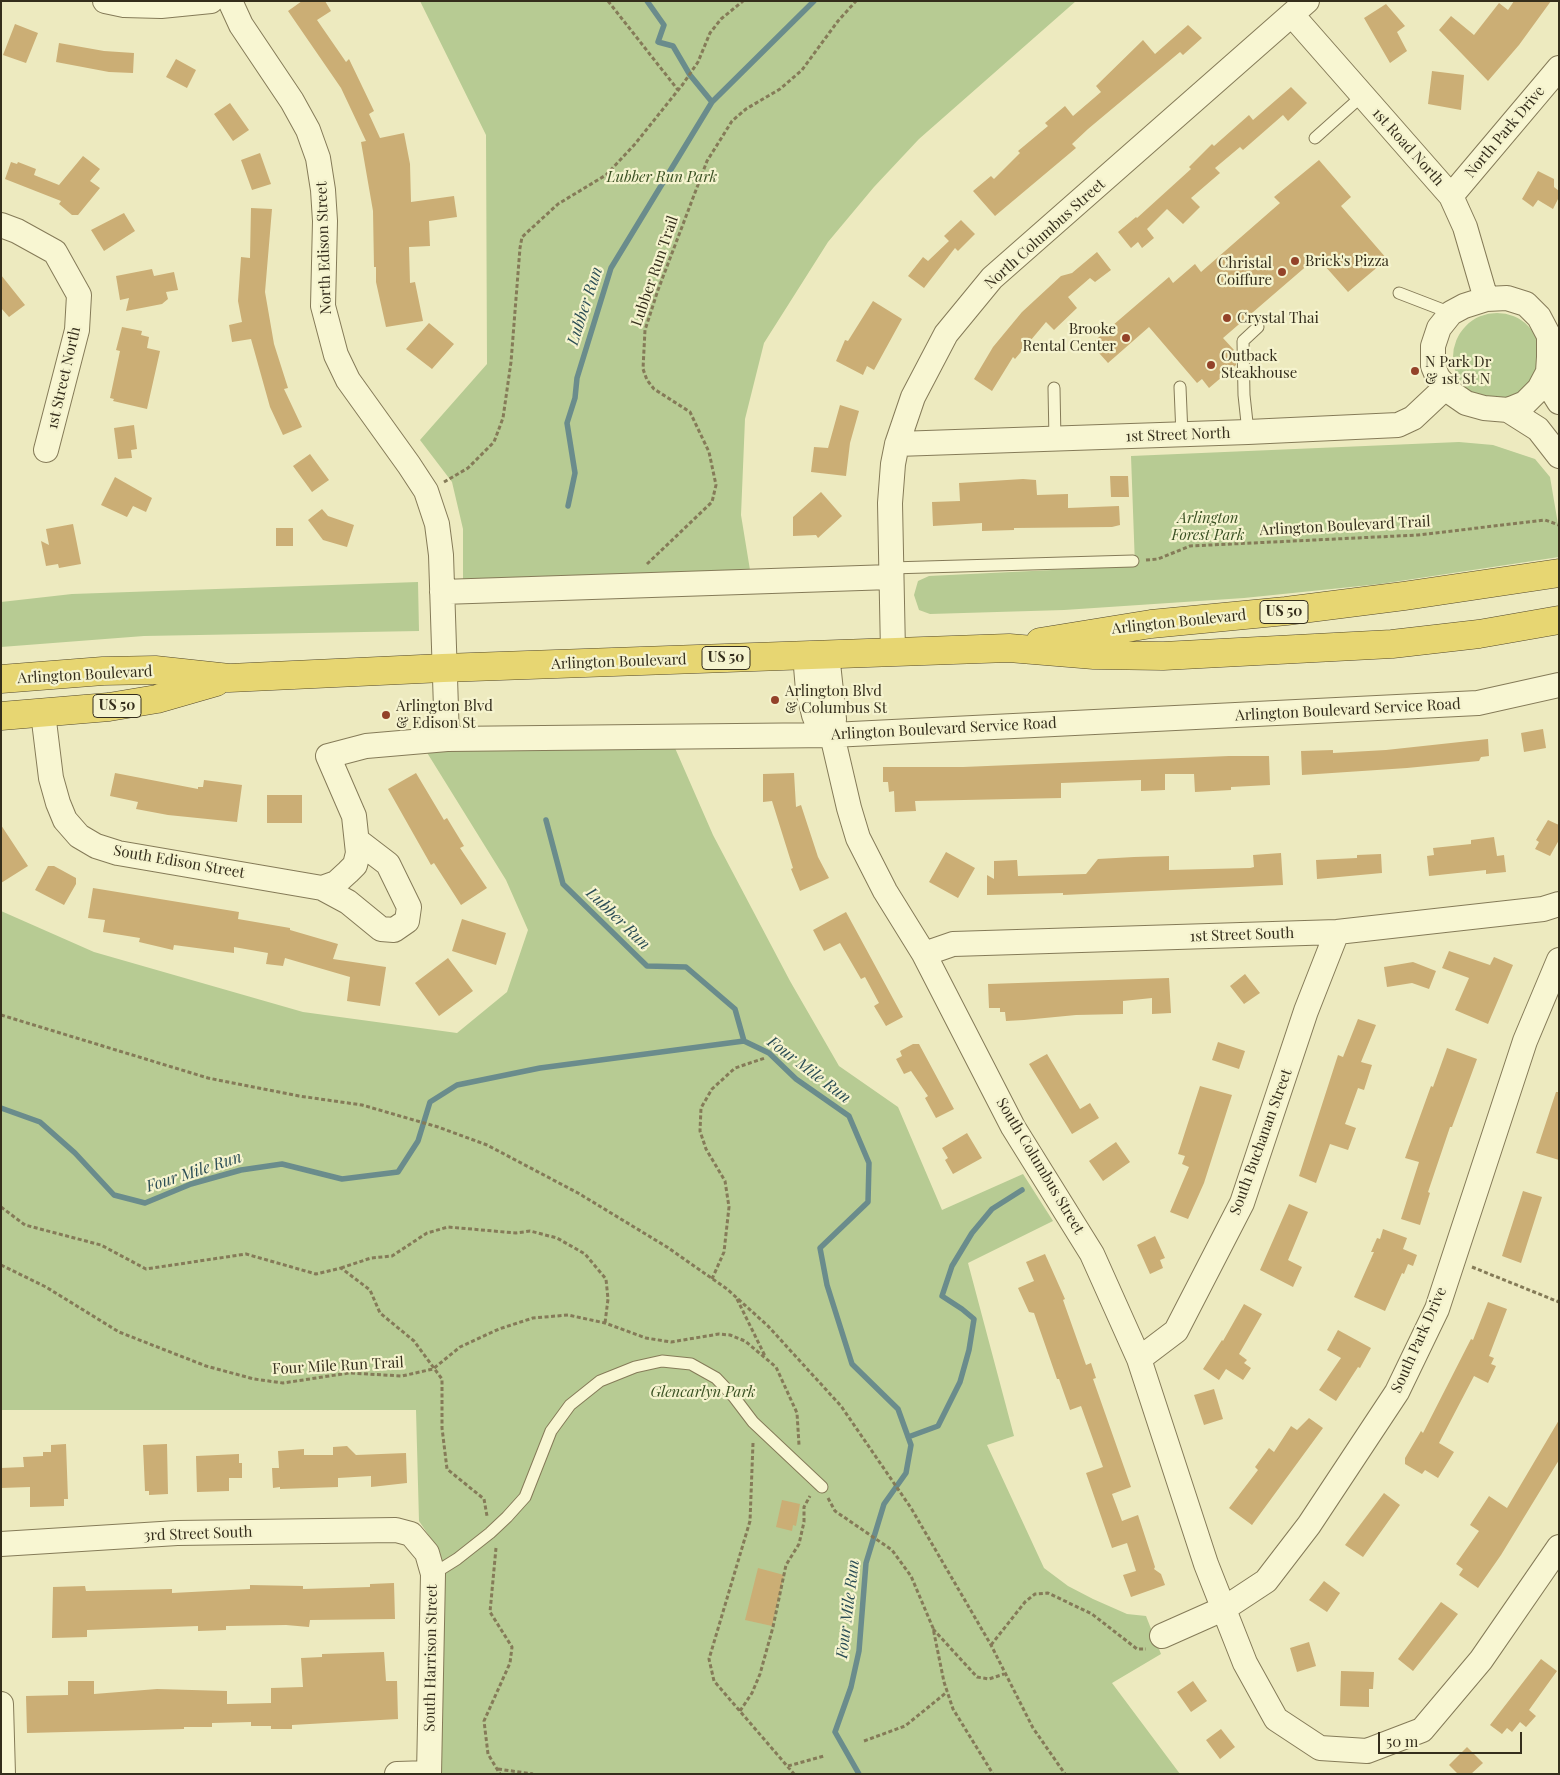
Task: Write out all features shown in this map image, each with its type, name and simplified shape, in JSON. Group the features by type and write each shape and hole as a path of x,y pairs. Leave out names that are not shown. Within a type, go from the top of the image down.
{"highway":[{"name":"Arlington Boulevard","path":"1009,648 1104,630 1316,608 1559,573"},
{"name":"Arlington Boulevard","path":"1,679 103,671 155,670 229,678 444,668 1009,648 1094,655 1163,656 1314,650 1434,640 1559,620"},
{"name":"Arlington Boulevard","path":"1,716 157,700 229,678"}],"street":[{"path":"104,1 124,5 161,6 211,1"},
{"name":"North Edison Street","path":"230,1 241,25 292,101 308,130 318,158 324,213 323,306 336,355 348,380 426,492 437,524 442,592 444,668"},
{"name":"1st Road North","path":"1300,8 1362,96 1451,196 1465,227 1486,299"},
{"name":"North Columbus Street","path":"893,652 890,503 897,444 917,388 946,334 992,278 1300,8"},
{"name":"North Park Drive","path":"1451,196 1559,68"},
{"name":"1st Street North","path":"1,225 17,231 55,252 79,295 77,330 46,450"},
{"path":"1559,402 1554,394 1548,372 1549,314 1507,298 1486,299 1464,306 1451,313 1439,328 1433,346 1433,366 1438,378 1446,387 1466,402 1484,408 1508,410 1538,429 1559,456"},
{"path":"1508,410 1525,402 1539,389 1548,372"},
{"name":"1st Street North","path":"897,444 1182,435 1398,424 1413,418 1446,387"},
{"path":"442,592 641,586 891,573"},
{"name":"South Columbus Street","path":"816,655 834,719 832,735 858,838 885,892 924,954 1013,1126 1092,1254 1139,1359 1206,1564 1225,1608 1245,1663 1276,1719 1320,1748 1367,1751 1422,1730 1481,1660 1559,1547"},
{"path":"444,668 447,739"},
{"name":"Arlington Boulevard Service Road","path":"358,841 354,816 328,756 381,744 447,739 832,735 1478,703 1559,686"},
{"name":"South Edison Street","path":"43,713 51,778 58,803 65,820 79,836 96,846 118,854 322,888 348,902 381,929 394,930 407,921 409,907 388,864 358,841"},
{"path":"322,888 336,883 355,865 358,841"},
{"name":"1st Street South","path":"924,954 953,944 1337,932 1543,909 1559,904"},
{"name":"South Buchanan Street","path":"1139,1359 1176,1331 1242,1203 1306,1011 1337,932"},
{"name":"South Park Drive","path":"1162,1636 1225,1608 1266,1581 1309,1525 1397,1392 1437,1309 1525,1041 1559,960"},
{"name":"3rd Street South","path":"1,1544 177,1534 396,1530"},
{"name":"South Harrison Street","path":"396,1530 411,1534 420,1542 427,1553 433,1574 429,1773"},
{"path":"1,1704 3,1774"},
{"path":"397,1774 429,1773"}],"lane":[{"path":"1315,138 1362,96"},
{"path":"1399,293 1451,313"},
{"path":"1248,432 1244,396 1243,341 1258,327"},
{"path":"1180,387 1182,435"},
{"path":"1054,388 1055,440"},
{"path":"891,573 1133,561"},
{"path":"433,1574 457,1559 490,1533 524,1497 556,1424 570,1405 600,1381 636,1367 662,1361 691,1364 716,1378 734,1397 753,1422 822,1487"}],"path":[{"path":"608,1 678,90"},
{"path":"426,492 468,468 494,442 503,418 511,362 522,237 558,204 606,175 635,144 683,84 698,62 710,33 721,19 743,1"},
{"name":"Lubber Run Trail","path":"641,586 645,569 650,560 712,502 716,485 713,466 704,440 690,412 654,389 647,380 643,369 646,330 707,161 732,121 746,109 780,89 802,70 838,21 856,1"},
{"name":"Arlington Boulevard Trail","path":"1133,561 1158,559 1190,546 1418,535 1545,520 1559,525"},
{"path":"1,1015 208,1078 299,1096 362,1105 438,1127 487,1145 578,1194 667,1247 712,1279 736,1297 768,1326 841,1406 911,1508 991,1646 1033,1728 1065,1774"},
{"path":"712,1279 724,1252 729,1207 725,1181 706,1148 700,1131 701,1108 712,1089 736,1068 765,1058"},
{"path":"1,1207 24,1225 101,1246 146,1269 246,1254 316,1274 371,1258 392,1256 426,1233 448,1227 516,1233 530,1231 557,1238 585,1254 606,1279 608,1299 605,1323"},
{"name":"Four Mile Run Trail","path":"1,1265 46,1287 119,1332 206,1366 254,1379 283,1383 349,1373 402,1376 434,1369 460,1347 499,1329 533,1318 568,1315 605,1323 646,1338 671,1342 718,1334 730,1335 745,1341 776,1367 786,1384 796,1413 799,1448"},
{"path":"341,1268 370,1290 380,1313 414,1340 442,1380 442,1428 448,1469 484,1499 490,1533 496,1544 490,1612 512,1647 510,1663 484,1721 488,1754 500,1774"},
{"path":"1472,1268 1559,1302"},
{"name":"Four Mile Run Trail","path":"736,1297 766,1359"},
{"path":"753,1422 750,1521 709,1659 714,1681 794,1774"},
{"path":"740,1711 752,1693 760,1674 773,1627 786,1565 799,1544 802,1535 804,1507 812,1494 822,1487 835,1511 892,1550 911,1576 933,1628 947,1692 953,1709 993,1774"},
{"path":"991,1646 1026,1602 1035,1594 1048,1593 1092,1614 1137,1649 1145,1650 1162,1636"},
{"path":"933,1628 977,1677 988,1679 1004,1674"},
{"path":"864,1742 905,1726 947,1692"},
{"path":"788,1766 824,1756"},
{"path":"497,1768 534,1774"}],"green space":[{"name":"Lubber Run Park","path":"420,1 1076,1 919,139 874,187 828,242 764,343 745,419 741,515 750,570 463,582 463,529 452,482 420,440 487,364 486,135"},
{"path":"1497,313 1514,317 1528,326 1537,340 1541,357 1537,374 1528,388 1514,397 1497,401 1480,397 1466,388 1457,374 1453,357 1457,340 1466,326 1480,317"},
{"name":"Arlington Forest Park","path":"1459,442 1493,445 1535,459 1550,477 1559,530 1559,557 1380,584 1244,598 1064,610 930,614 919,610 914,595 918,581 929,576 1135,566 1131,456"},
{"path":"418,582 419,631 144,636 1,647 1,602 72,594"},
{"name":"Glencarlyn Park","path":"675,748 713,835 790,981 839,1066 898,1107 942,1210 1023,1174 1053,1221 968,1263 1014,1436 987,1445 1044,1568 1068,1586 1093,1599 1127,1614 1146,1616 1161,1654 1112,1683 1180,1774 440,1774 444,1584 440,1552 419,1521 416,1410 1,1410 1,911 94,952 303,1012 457,1033 507,992 528,930 506,880 426,751"}],"building":[{"path":"302,1 325,1 331,11 317,20 346,62 349,59 374,111 369,114 380,138 404,133 410,164 411,202 454,196 457,217 429,221 430,246 409,247 410,283 415,282 423,321 386,327 376,282 376,267 374,267 373,211 361,142 366,141 341,88 288,11"},
{"path":"1514,1 1551,1 1519,45 1488,81 1439,30 1451,16 1474,35 1499,3 1508,10"},
{"path":"1386,4 1405,26 1397,32 1407,51 1390,63 1364,18"},
{"path":"15,24 38,33 26,63 3,55"},
{"path":"1188,25 1202,38 1183,55 1180,52 1088,129 1072,144 1076,148 995,216 973,191 991,176 994,179 1020,153 1018,151 1048,126 1045,123 1065,106 1073,116 1101,92 1096,86 1143,40 1155,54"},
{"path":"59,43 104,51 134,53 133,73 109,72 56,62"},
{"path":"176,59 196,70 187,88 166,77"},
{"path":"1432,71 1464,75 1461,110 1428,104"},
{"path":"1291,87 1307,103 1288,121 1283,115 1243,150 1240,147 1215,168 1220,173 1191,198 1200,207 1183,224 1167,209 1147,229 1154,238 1142,248 1138,242 1131,248 1118,232 1137,218 1191,169 1189,167 1212,144 1214,146 1249,115 1253,120"},
{"path":"230,103 249,130 233,141 214,114"},
{"path":"260,153 271,184 252,190 241,160"},
{"path":"83,156 100,169 90,181 100,188 78,215 72,215 59,204 61,201 5,179 11,162 17,164 18,162 36,169 34,175 59,185"},
{"path":"1319,160 1351,197 1341,206 1387,259 1348,292 1317,257 1223,338 1234,350 1229,354 1236,361 1236,365 1209,388 1202,379 1197,383 1149,327 1108,363 1091,344 1169,277 1173,283 1195,264 1201,272 1280,203 1274,197"},
{"path":"1538,171 1554,179 1554,187 1559,191 1559,197 1553,209 1538,200 1533,207 1522,199"},
{"path":"251,208 272,209 265,292 274,344 288,388 284,389 302,427 283,435 270,407 251,339 232,342 229,325 242,322 238,301 241,257 250,258"},
{"path":"124,213 135,231 104,251 91,230"},
{"path":"961,220 975,234 958,251 955,248 924,288 908,276 923,257 928,261 949,241 944,236"},
{"path":"1097,252 1111,270 1095,282 1090,278 1068,297 1077,308 1054,330 1046,322 1015,359 1013,357 992,391 974,379 993,347 1022,312 1061,276 1072,273"},
{"path":"152,269 154,276 174,272 178,290 166,292 168,299 162,304 126,311 129,298 120,300 116,276"},
{"path":"1,275 25,305 9,317 1,308"},
{"path":"873,301 902,319 874,370 867,366 863,375 836,361 845,340 848,341"},
{"path":"429,323 454,344 432,369 406,349"},
{"path":"122,327 142,331 141,335 149,337 147,348 160,351 147,409 113,401 114,399 110,398 120,351 116,350"},
{"path":"840,405 859,411 850,443 846,476 811,472 814,447 828,448"},
{"path":"134,425 137,449 131,450 132,458 118,459 114,428"},
{"path":"310,454 329,480 312,492 293,466"},
{"path":"1110,476 1128,476 1129,497 1111,497"},
{"path":"115,477 152,498 146,512 133,506 127,517 101,505"},
{"path":"1023,479 1036,480 1037,495 1068,494 1068,508 1119,506 1120,525 1112,527 1014,528 1014,530 982,531 982,523 933,526 932,502 960,501 959,483"},
{"path":"821,492 842,516 818,538 816,535 793,536 793,517"},
{"path":"322,509 328,516 354,525 347,547 323,540 308,520"},
{"path":"73,524 81,564 59,568 58,564 46,566 41,541 49,545 46,529"},
{"path":"276,528 293,528 293,546 276,546"},
{"path":"1543,729 1546,748 1524,752 1521,733"},
{"path":"1488,739 1489,756 1481,757 1479,761 1302,775 1301,751 1333,750 1333,753 1386,750"},
{"path":"1269,756 1270,785 1231,787 1231,790 1195,792 1194,774 1165,774 1165,790 1141,791 1141,780 1061,783 1061,798 915,801 916,811 895,812 894,791 889,792 888,782 883,782 883,767 963,767"},
{"path":"115,773 198,789 198,787 203,787 204,780 242,785 237,822 168,815 136,809 138,802 110,796"},
{"path":"416,773 444,820 447,818 464,846 460,848 487,888 461,905 434,863 431,865 388,789"},
{"path":"794,773 796,807 801,805 818,857 829,878 800,891 791,869 793,868 772,801 763,802 763,774"},
{"path":"267,795 302,795 302,823 267,823"},
{"path":"1548,820 1559,825 1559,840 1550,856 1535,849 1539,842 1536,840"},
{"path":"1,825 28,866 1,883"},
{"path":"1494,837 1497,856 1504,855 1506,872 1486,874 1486,870 1429,876 1427,856 1434,855 1433,848 1471,844 1471,840"},
{"path":"946,852 975,868 958,898 929,882"},
{"path":"1281,853 1283,885 1063,895 1063,893 987,895 987,875 994,879 994,861 1017,860 1018,876 1086,874 1098,859 1134,857 1169,856 1169,870 1250,868 1254,867 1253,855"},
{"path":"1381,854 1382,873 1317,879 1316,860 1357,858 1357,855"},
{"path":"48,866 54,866 76,878 76,884 64,905 35,890"},
{"path":"93,888 239,912 238,919 290,928 290,930 338,944 333,959 386,967 380,1006 347,1001 350,977 285,958 283,966 266,964 268,953 234,947 234,953 174,945 173,950 139,942 140,938 103,932 105,920 88,918"},
{"path":"846,912 903,1017 886,1026 874,1006 879,1003 865,977 861,979 840,943 824,951 813,930"},
{"path":"462,919 506,933 496,965 452,951"},
{"path":"1449,951 1490,965 1494,957 1513,965 1488,1024 1455,1010 1469,978 1442,968"},
{"path":"448,958 473,991 439,1016 415,983"},
{"path":"1413,962 1436,971 1429,989 1412,983 1387,987 1384,967"},
{"path":"1245,974 1260,993 1244,1004 1230,986"},
{"path":"1169,978 1171,1013 1152,1014 1152,998 1123,1001 1123,1014 1076,1015 1006,1021 1005,1012 1000,1012 1000,1008 989,1008 988,984"},
{"path":"1358,1019 1376,1025 1361,1062 1372,1065 1364,1090 1358,1088 1345,1124 1356,1128 1348,1150 1330,1144 1316,1183 1299,1176 1338,1055 1343,1057"},
{"path":"1218,1042 1245,1051 1239,1069 1212,1060"},
{"path":"913,1044 919,1044 954,1109 936,1118 925,1098 928,1096 911,1071 904,1074 896,1059 902,1056 900,1051"},
{"path":"1447,1048 1477,1059 1452,1127 1450,1127 1428,1192 1430,1193 1420,1225 1401,1219 1419,1162 1405,1158"},
{"path":"1047,1054 1080,1109 1090,1103 1099,1118 1072,1134 1029,1064"},
{"path":"1200,1086 1232,1095 1204,1183 1188,1219 1170,1212 1189,1167 1182,1164 1185,1156 1178,1154"},
{"path":"1556,1092 1559,1092 1559,1160 1536,1153"},
{"path":"967,1133 982,1158 953,1174 945,1160 948,1158 942,1148"},
{"path":"1116,1142 1130,1162 1103,1181 1089,1161"},
{"path":"1523,1191 1542,1197 1521,1263 1502,1256"},
{"path":"1289,1204 1308,1212 1288,1260 1302,1267 1293,1287 1260,1270"},
{"path":"1383,1229 1407,1238 1403,1249 1417,1255 1413,1266 1408,1264 1404,1274 1402,1273 1385,1311 1354,1297 1374,1252 1371,1252 1377,1238 1380,1239"},
{"path":"1155,1236 1165,1258 1160,1260 1163,1268 1150,1274 1137,1245"},
{"path":"1045,1254 1065,1299 1063,1300 1086,1365 1091,1363 1096,1378 1093,1379 1131,1487 1112,1494 1122,1521 1138,1515 1155,1567 1154,1569 1161,1574 1165,1585 1131,1597 1123,1575 1136,1571 1127,1543 1112,1548 1086,1473 1103,1467 1081,1406 1070,1410 1034,1313 1029,1312 1018,1288 1034,1281 1026,1262"},
{"path":"1488,1302 1507,1309 1489,1356 1494,1358 1491,1364 1496,1366 1488,1383 1474,1376 1439,1443 1454,1452 1438,1478 1425,1470 1422,1474 1405,1464 1405,1458 1421,1431 1423,1433 1471,1339 1473,1340"},
{"path":"1244,1304 1262,1314 1239,1354 1247,1360 1244,1363 1251,1368 1243,1380 1226,1369 1219,1380 1203,1369 1223,1341"},
{"path":"1338,1330 1371,1348 1360,1368 1358,1367 1336,1401 1319,1390 1341,1358 1327,1350"},
{"path":"1214,1389 1223,1419 1204,1425 1194,1395"},
{"path":"1309,1418 1323,1428 1252,1525 1229,1508 1258,1470 1255,1467 1269,1448 1274,1452 1291,1426 1297,1430"},
{"path":"1559,1420 1559,1460 1501,1555 1478,1588 1459,1575 1463,1569 1456,1564 1479,1531 1470,1525 1489,1496 1507,1508"},
{"path":"66,1444 68,1499 64,1499 64,1506 30,1507 30,1487 1,1488 1,1468 24,1467 23,1457 43,1456 43,1452 51,1452 51,1445"},
{"path":"167,1444 168,1494 149,1495 149,1491 145,1491 143,1445"},
{"path":"347,1446 356,1455 406,1453 407,1483 371,1487 371,1476 338,1478 338,1487 273,1488 272,1468 279,1468 278,1451 304,1449 304,1455 333,1455 333,1447"},
{"path":"239,1454 239,1463 242,1463 242,1478 229,1478 229,1491 197,1492 196,1456"},
{"path":"1384,1493 1400,1505 1363,1557 1345,1545"},
{"path":"782,1500 800,1504 796,1526 793,1525 792,1531 776,1527"},
{"path":"758,1568 784,1575 772,1626 745,1620"},
{"path":"1324,1581 1340,1593 1327,1612 1309,1600"},
{"path":"394,1583 395,1619 310,1620 309,1627 286,1625 226,1626 226,1630 198,1631 198,1626 87,1630 87,1637 52,1638 53,1587 85,1586 86,1591 172,1589 172,1593 250,1589 250,1585 303,1586 303,1589 370,1587 370,1584"},
{"path":"1441,1602 1458,1614 1413,1671 1398,1659"},
{"path":"1309,1642 1316,1666 1297,1672 1290,1648"},
{"path":"384,1652 386,1681 397,1681 398,1719 292,1725 292,1729 271,1729 271,1726 251,1726 251,1722 212,1723 212,1727 184,1727 184,1729 27,1733 26,1696 68,1695 68,1681 94,1681 94,1694 157,1689 227,1691 227,1704 271,1703 271,1688 303,1687 301,1658 322,1657 322,1654"},
{"path":"1541,1659 1557,1671 1529,1710 1536,1716 1526,1727 1520,1722 1512,1732 1507,1728 1502,1734 1490,1725"},
{"path":"1341,1671 1374,1672 1373,1689 1369,1689 1369,1707 1340,1706"},
{"path":"1193,1681 1207,1701 1191,1712 1177,1692"},
{"path":"1221,1729 1235,1747 1220,1759 1206,1740"},
{"path":"1467,1747 1483,1763 1471,1774 1458,1774 1449,1765"}],"waterway":[{"path":"647,1 664,25 658,42 673,46 690,75 712,102"},
{"name":"Lubber Run","path":"568,506 575,473 567,423 575,398 577,378 611,268 712,102 814,1"},
{"name":"Lubber Run","path":"546,820 563,884 647,966 686,967 735,1009 744,1041"},
{"name":"Four Mile Run","path":"1,1108 40,1122 75,1153 114,1195 145,1203 191,1184 241,1170 282,1164 342,1179 398,1172 418,1141 430,1102 457,1085 540,1068 744,1041 769,1053 796,1079 849,1116 869,1163 868,1202 820,1248 827,1285 852,1364 898,1409 911,1445 906,1473 884,1504 866,1563 859,1651 851,1687 835,1732 859,1774"},
{"path":"908,1437 938,1426 960,1382 969,1350 974,1319 942,1296 952,1266 972,1233 992,1209 1022,1190"}],"place":[{"name":"Brick's Pizza","path":"1295,261"},
{"name":"Christal Coiffure","path":"1282,272"},
{"name":"Crystal Thai","path":"1227,318"},
{"name":"Brooke Rental Center","path":"1126,338"},
{"name":"Outback Steakhouse","path":"1211,365"},
{"name":"N Park Dr & 1st St N","path":"1415,371"},
{"name":"Arlington Blvd & Columbus St","path":"775,700"},
{"name":"Arlington Blvd & Edison St","path":"386,715"}]}
